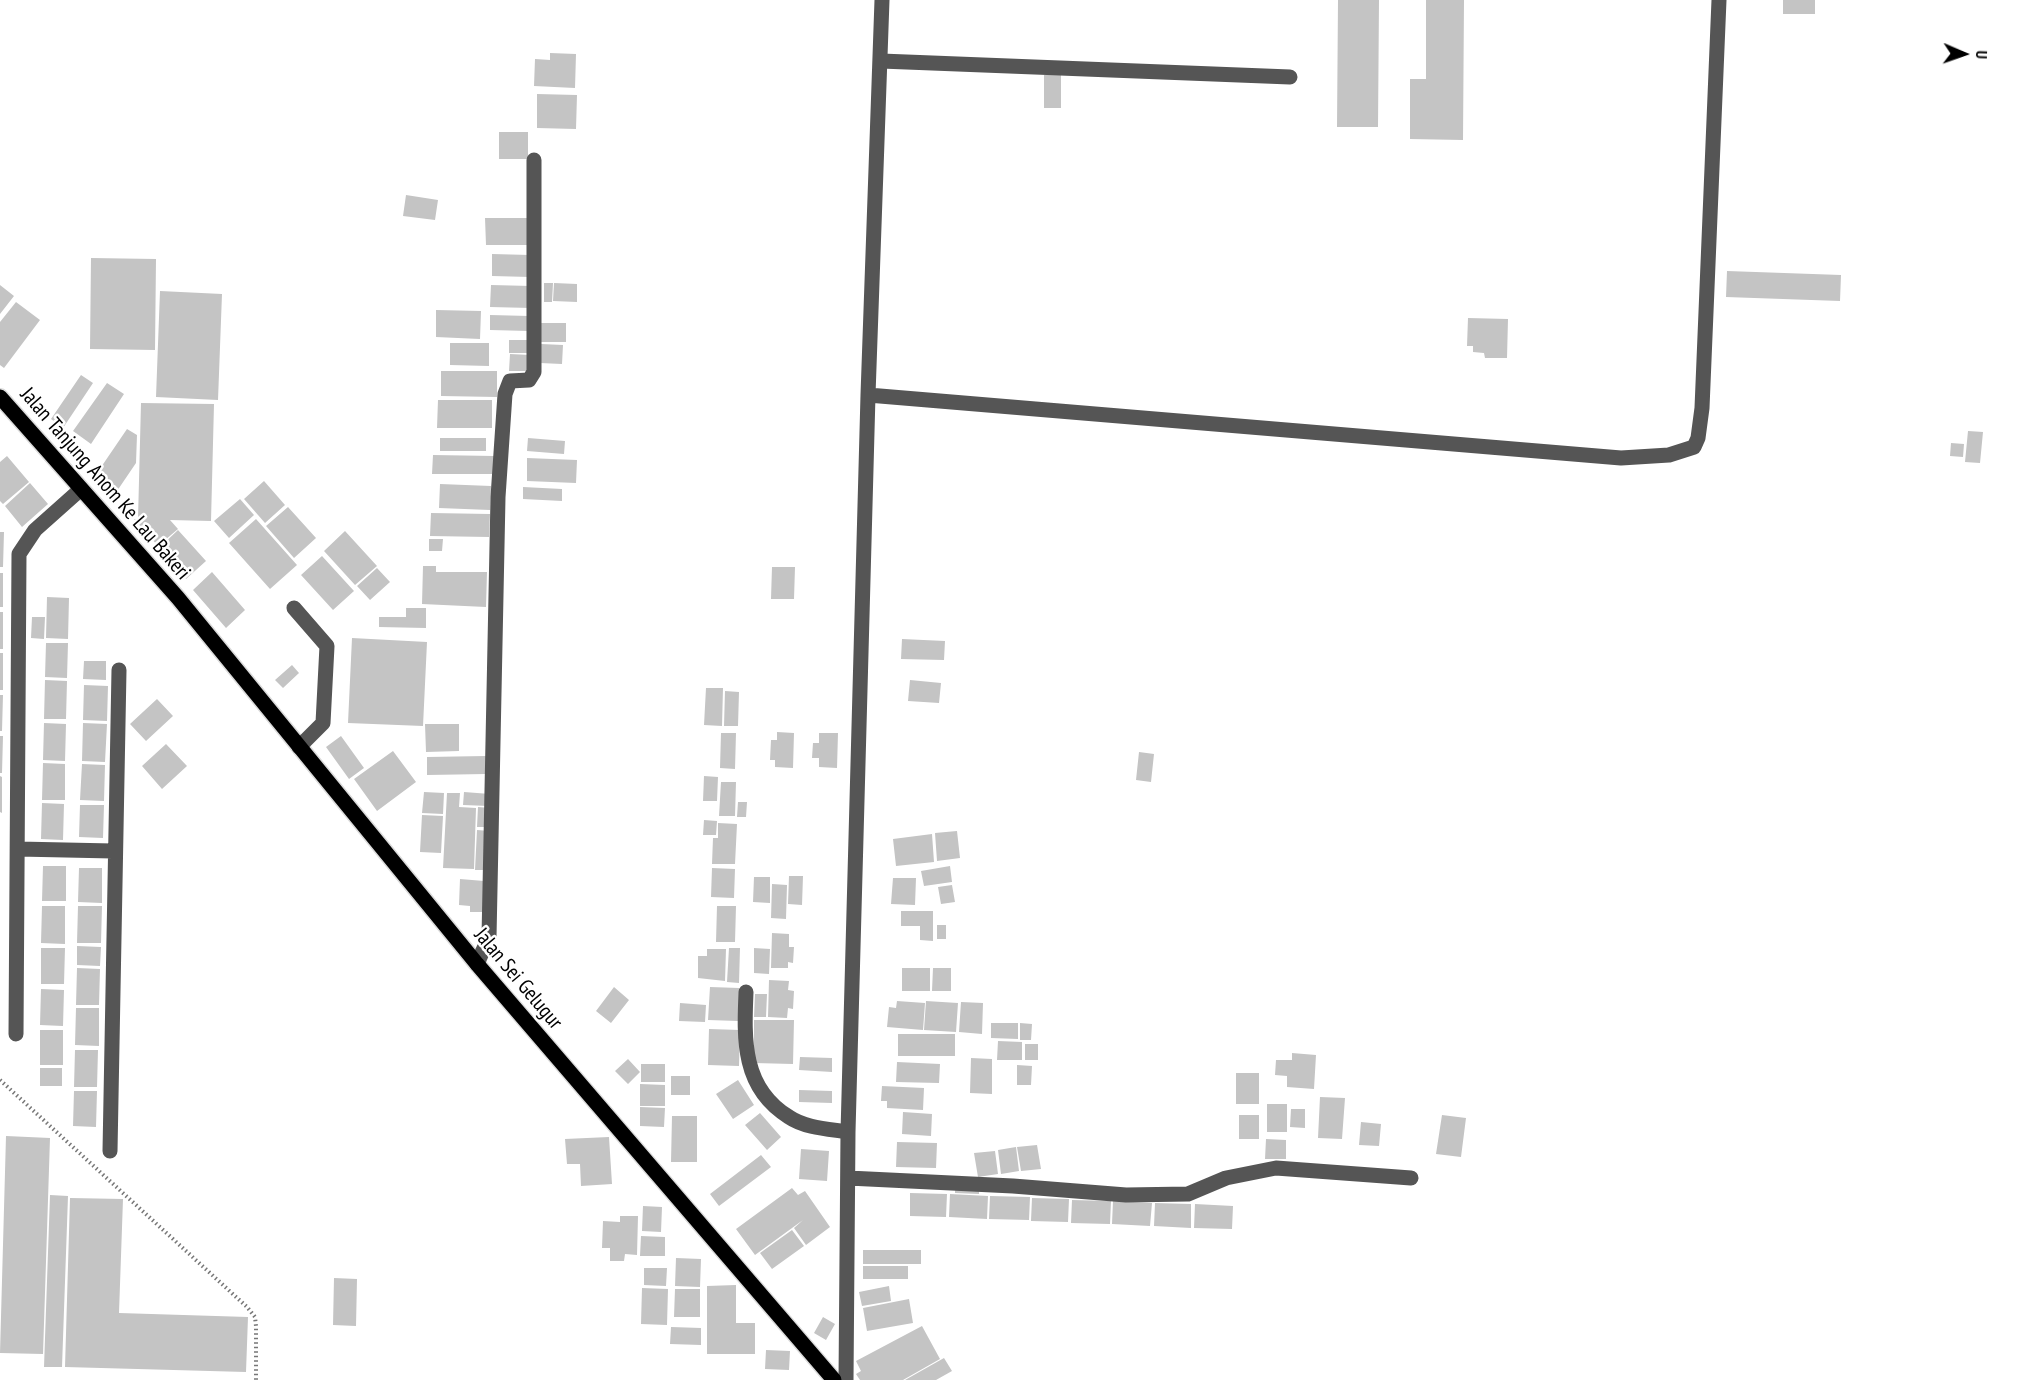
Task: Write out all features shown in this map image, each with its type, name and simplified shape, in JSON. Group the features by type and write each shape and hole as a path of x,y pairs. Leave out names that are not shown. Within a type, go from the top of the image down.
{"main road":[{"name":"Jalan Tanjung Anom Ke Lau Bakeri","path":"0,397 178,598"},
{"name":"Jalan Sei Gelugur","path":"178,598 477,964 834,1380"}],"street":[{"path":"846,1380 848,1132 868,396 882,0"},
{"path":"868,396 1621,458 1670,455 1694,447 1698,438 1702,408 1719,0"},
{"path":"881,61 1290,77"},
{"path":"477,964 489,937 498,497 505,394 510,381 530,380 534,372 534,160"},
{"path":"16,1034 19,554 35,530 81,489"},
{"path":"294,608 327,646 323,723 299,747"},
{"path":"110,1151 113,851 119,670"},
{"path":"18,849 113,851"},
{"path":"746,992 744,1039 750,1072 768,1098 789,1117 810,1126 848,1132"},
{"path":"848,1178 1014,1185 1137,1195 1188,1194 1226,1178 1276,1168 1411,1178"}],"path":[{"path":"0,1080 247,1307 255,1317 256,1380"}],"building":[{"path":"1338,0 1379,0 1378,127 1337,127"},
{"path":"1426,0 1464,0 1463,140 1410,139 1410,79 1426,79"},
{"path":"1783,0 1815,0 1815,14 1783,14"},
{"path":"550,53 576,54 575,88 534,86 535,59 550,60"},
{"path":"1044,75 1061,75 1061,108 1044,108"},
{"path":"537,94 577,95 576,129 537,128"},
{"path":"499,132 528,132 528,159 499,159"},
{"path":"406,195 438,200 435,220 403,216"},
{"path":"485,218 528,218 528,245 486,245"},
{"path":"492,254 530,255 530,277 492,276"},
{"path":"91,258 156,259 155,350 90,349"},
{"path":"1727,271 1841,275 1840,301 1726,297"},
{"path":"544,283 553,283 552,302 544,302"},
{"path":"554,283 577,284 577,302 553,301"},
{"path":"0,285 14,296 0,314"},
{"path":"491,285 531,286 531,308 490,307"},
{"path":"160,291 222,294 218,400 156,397"},
{"path":"16,302 40,320 4,368 0,365 0,322"},
{"path":"436,310 481,311 480,339 436,337"},
{"path":"490,315 529,316 529,331 490,330"},
{"path":"1468,318 1508,319 1507,358 1485,358 1484,353 1473,352 1473,346 1467,346"},
{"path":"540,323 566,323 566,342 540,342"},
{"path":"509,340 530,340 530,353 509,353"},
{"path":"450,343 489,343 489,366 450,365"},
{"path":"541,344 563,345 562,364 540,363"},
{"path":"510,354 530,355 530,371 509,371"},
{"path":"441,371 497,371 497,397 441,396"},
{"path":"81,375 93,383 63,428 51,419"},
{"path":"107,383 124,394 91,444 73,431"},
{"path":"438,400 492,400 492,428 437,428"},
{"path":"141,403 214,404 211,521 170,520 178,529 158,546 134,519 138,519"},
{"path":"127,429 137,435 136,463 117,491 95,476"},
{"path":"1968,431 1983,432 1980,463 1965,462"},
{"path":"440,438 486,438 486,451 440,451"},
{"path":"528,438 565,441 564,454 527,451"},
{"path":"1951,443 1964,444 1963,457 1950,456"},
{"path":"433,455 494,456 494,474 432,474"},
{"path":"7,456 29,482 3,504 0,501 0,462"},
{"path":"527,458 577,460 576,483 527,481"},
{"path":"264,481 285,505 265,523 244,499"},
{"path":"30,483 48,504 22,527 5,506"},
{"path":"440,484 491,486 490,510 439,508"},
{"path":"523,487 562,489 562,501 523,499"},
{"path":"240,499 254,515 229,538 214,521"},
{"path":"288,507 316,538 294,558 266,526"},
{"path":"431,513 490,514 489,537 430,536"},
{"path":"256,519 297,565 270,589 229,543"},
{"path":"178,530 206,561 186,579 159,548"},
{"path":"345,531 377,566 355,585 324,551"},
{"path":"0,532 4,532 3,567 0,567"},
{"path":"429,539 443,539 442,551 429,551"},
{"path":"322,556 354,591 333,610 301,575"},
{"path":"423,566 436,566 436,572 487,572 486,607 422,604"},
{"path":"772,567 795,567 794,599 771,599"},
{"path":"377,568 390,582 370,600 357,586"},
{"path":"212,572 245,610 226,628 193,590"},
{"path":"0,573 3,573 3,607 0,607"},
{"path":"47,597 69,598 68,639 46,638"},
{"path":"406,608 426,608 426,628 379,627 379,617 406,617"},
{"path":"0,612 3,612 3,649 0,649"},
{"path":"32,617 45,617 44,639 31,638"},
{"path":"352,638 427,642 423,726 348,723"},
{"path":"902,639 945,641 944,660 901,659"},
{"path":"46,643 68,643 67,678 45,677"},
{"path":"0,653 3,653 3,690 0,690"},
{"path":"84,661 106,661 106,680 83,679"},
{"path":"292,665 299,673 283,688 275,680"},
{"path":"45,680 67,681 66,719 44,719"},
{"path":"910,680 941,683 939,703 908,701"},
{"path":"84,685 108,686 107,721 83,720"},
{"path":"706,688 723,688 722,726 704,725"},
{"path":"725,691 739,692 738,726 724,726"},
{"path":"0,695 3,695 2,731 0,731"},
{"path":"157,699 173,716 146,741 130,724"},
{"path":"44,723 66,724 65,761 43,760"},
{"path":"83,723 107,724 105,762 82,761"},
{"path":"425,724 459,724 459,751 426,752"},
{"path":"777,732 794,733 793,768 775,767 775,760 770,760 771,740 777,740"},
{"path":"721,733 736,733 735,769 720,768"},
{"path":"819,733 838,733 837,768 819,767 819,758 812,758 813,743 819,743"},
{"path":"0,736 3,736 2,773 0,773"},
{"path":"341,736 364,768 349,779 326,747"},
{"path":"166,744 187,766 162,789 142,766"},
{"path":"393,751 416,782 377,811 354,779"},
{"path":"1139,752 1154,754 1151,782 1136,780"},
{"path":"486,756 486,774 427,775 427,757"},
{"path":"43,763 65,764 65,800 42,800"},
{"path":"82,764 105,765 104,801 80,800"},
{"path":"0,776 2,777 2,813 0,812"},
{"path":"704,776 718,777 717,801 703,801"},
{"path":"721,782 736,782 735,816 719,816"},
{"path":"424,792 444,793 443,814 422,813"},
{"path":"464,792 490,794 489,806 463,805"},
{"path":"447,793 460,793 459,807 476,808 474,869 443,868"},
{"path":"738,802 747,802 746,817 737,817"},
{"path":"42,803 64,804 63,840 41,839"},
{"path":"80,805 104,805 103,838 79,837"},
{"path":"478,807 490,808 489,827 477,827"},
{"path":"422,815 443,816 441,853 420,852"},
{"path":"704,820 717,821 716,835 703,835"},
{"path":"718,823 737,824 735,864 712,864 713,838 718,838"},
{"path":"477,830 490,831 488,870 475,870"},
{"path":"957,831 960,858 937,861 935,833"},
{"path":"932,834 934,862 896,866 893,839"},
{"path":"43,866 66,866 66,901 42,901"},
{"path":"950,866 952,882 924,886 921,871"},
{"path":"79,868 102,868 102,903 78,902"},
{"path":"712,868 735,869 734,898 711,897"},
{"path":"789,876 803,876 802,905 788,904"},
{"path":"754,877 770,877 770,903 753,902"},
{"path":"893,878 916,878 915,905 891,904"},
{"path":"460,879 484,881 483,912 470,912 470,906 459,905"},
{"path":"772,884 787,885 786,919 771,918"},
{"path":"952,885 955,902 941,904 938,887"},
{"path":"42,906 65,906 65,944 41,943"},
{"path":"78,906 102,906 101,943 77,943"},
{"path":"717,906 736,906 735,942 716,942"},
{"path":"901,911 933,911 933,941 920,940 920,926 901,926"},
{"path":"937,925 946,925 946,939 937,939"},
{"path":"772,933 789,934 789,947 794,947 793,963 788,962 788,968 771,968"},
{"path":"77,946 101,947 100,966 77,965"},
{"path":"41,948 65,948 64,984 41,984"},
{"path":"729,948 740,948 739,983 727,982"},
{"path":"754,948 770,949 769,974 754,973"},
{"path":"707,949 726,949 725,981 698,978 698,956 707,956"},
{"path":"77,968 100,969 99,1005 76,1005"},
{"path":"902,968 930,968 930,991 902,991"},
{"path":"933,968 951,968 951,991 932,991"},
{"path":"769,980 789,981 788,990 794,991 793,1009 788,1008 787,1018 768,1017"},
{"path":"614,987 629,1000 611,1023 596,1011"},
{"path":"710,987 739,988 738,1021 708,1020"},
{"path":"41,989 64,990 63,1026 40,1025"},
{"path":"755,994 767,994 766,1017 754,1017"},
{"path":"897,1001 925,1003 923,1030 887,1027 889,1007 896,1008"},
{"path":"926,1001 958,1003 956,1032 924,1030"},
{"path":"961,1002 983,1003 982,1034 959,1032"},
{"path":"680,1003 706,1005 705,1022 679,1021"},
{"path":"76,1008 99,1008 99,1046 75,1045"},
{"path":"754,1020 794,1020 793,1064 754,1063"},
{"path":"991,1023 1018,1023 1018,1039 991,1038"},
{"path":"1020,1023 1032,1024 1031,1040 1020,1040"},
{"path":"709,1029 740,1030 739,1066 708,1065"},
{"path":"40,1030 63,1030 63,1065 40,1065"},
{"path":"898,1034 955,1034 955,1056 898,1056"},
{"path":"998,1041 1022,1042 1022,1060 997,1060"},
{"path":"1025,1044 1038,1044 1038,1060 1025,1060"},
{"path":"75,1050 98,1050 97,1087 74,1087"},
{"path":"1292,1053 1316,1055 1314,1089 1287,1087 1287,1076 1275,1075 1276,1060 1292,1060"},
{"path":"800,1057 832,1058 832,1072 799,1070"},
{"path":"971,1058 992,1059 992,1094 970,1093"},
{"path":"628,1059 640,1072 628,1084 615,1071"},
{"path":"897,1062 940,1064 939,1083 896,1082"},
{"path":"641,1064 665,1064 665,1082 641,1082"},
{"path":"1017,1065 1032,1066 1031,1085 1017,1085"},
{"path":"40,1068 62,1068 62,1086 40,1086"},
{"path":"1236,1073 1259,1073 1259,1104 1236,1104"},
{"path":"671,1076 690,1076 690,1095 671,1095"},
{"path":"738,1080 754,1105 733,1119 716,1094"},
{"path":"640,1084 665,1085 665,1106 640,1106"},
{"path":"882,1086 924,1088 923,1110 887,1108 887,1101 881,1101"},
{"path":"799,1090 832,1091 832,1103 799,1102"},
{"path":"74,1091 97,1091 96,1127 73,1126"},
{"path":"1320,1097 1345,1098 1342,1139 1318,1138"},
{"path":"1267,1104 1287,1104 1287,1132 1267,1132"},
{"path":"640,1107 665,1108 664,1127 640,1126"},
{"path":"1291,1109 1305,1109 1305,1128 1290,1127"},
{"path":"903,1112 932,1114 931,1136 902,1134"},
{"path":"760,1113 781,1137 767,1150 745,1125"},
{"path":"1239,1115 1259,1115 1259,1139 1239,1139"},
{"path":"1442,1115 1466,1118 1461,1157 1436,1154"},
{"path":"672,1116 697,1116 697,1162 671,1162"},
{"path":"1361,1122 1381,1124 1379,1146 1359,1145"},
{"path":"6,1136 50,1138 43,1354 0,1353"},
{"path":"609,1137 612,1184 581,1186 580,1164 567,1164 565,1139"},
{"path":"1266,1139 1286,1140 1286,1159 1265,1159"},
{"path":"897,1142 937,1143 936,1168 896,1167"},
{"path":"1037,1145 1041,1169 1021,1171 1017,1147"},
{"path":"1016,1147 1019,1171 1001,1174 998,1150"},
{"path":"801,1149 829,1151 827,1181 799,1179"},
{"path":"995,1151 998,1174 978,1177 974,1153"},
{"path":"761,1155 771,1167 719,1206 710,1194"},
{"path":"955,1186 979,1187 979,1194 955,1193"},
{"path":"792,1188 798,1195 805,1191 830,1227 806,1245 794,1228 803,1220 755,1255 736,1229"},
{"path":"910,1193 947,1194 946,1217 910,1216"},
{"path":"950,1194 988,1196 987,1219 949,1217"},
{"path":"50,1195 68,1196 62,1367 44,1367"},
{"path":"990,1196 1030,1197 1029,1220 989,1219"},
{"path":"70,1198 123,1199 119,1313 248,1317 246,1372 65,1367"},
{"path":"1032,1198 1069,1199 1068,1222 1031,1221"},
{"path":"1072,1200 1111,1201 1110,1224 1071,1223"},
{"path":"1113,1201 1152,1203 1150,1226 1112,1224"},
{"path":"1155,1203 1191,1204 1191,1228 1154,1226"},
{"path":"1195,1204 1233,1206 1232,1229 1194,1228"},
{"path":"643,1206 662,1207 661,1232 642,1231"},
{"path":"620,1216 638,1216 637,1255 625,1254 624,1261 610,1261 610,1248 602,1248 603,1221 620,1222"},
{"path":"792,1230 804,1246 772,1269 760,1253"},
{"path":"641,1236 665,1237 665,1256 640,1256"},
{"path":"863,1250 921,1250 921,1264 863,1264"},
{"path":"676,1258 701,1259 700,1287 675,1286"},
{"path":"863,1266 908,1266 908,1279 863,1279"},
{"path":"644,1268 667,1268 666,1286 644,1285"},
{"path":"334,1278 357,1279 356,1326 333,1325"},
{"path":"736,1285 736,1323 755,1323 755,1354 707,1354 707,1286"},
{"path":"889,1286 891,1301 862,1306 859,1292"},
{"path":"642,1288 668,1289 667,1325 641,1324"},
{"path":"675,1289 700,1289 700,1317 674,1317"},
{"path":"909,1299 913,1323 867,1331 863,1308"},
{"path":"823,1317 835,1324 826,1340 814,1333"},
{"path":"922,1326 940,1359 903,1380 860,1380 856,1374 861,1371 856,1361"},
{"path":"671,1327 701,1328 701,1345 670,1344"},
{"path":"766,1350 790,1351 789,1370 765,1369"},
{"path":"944,1358 952,1371 936,1380 905,1380"}]}
